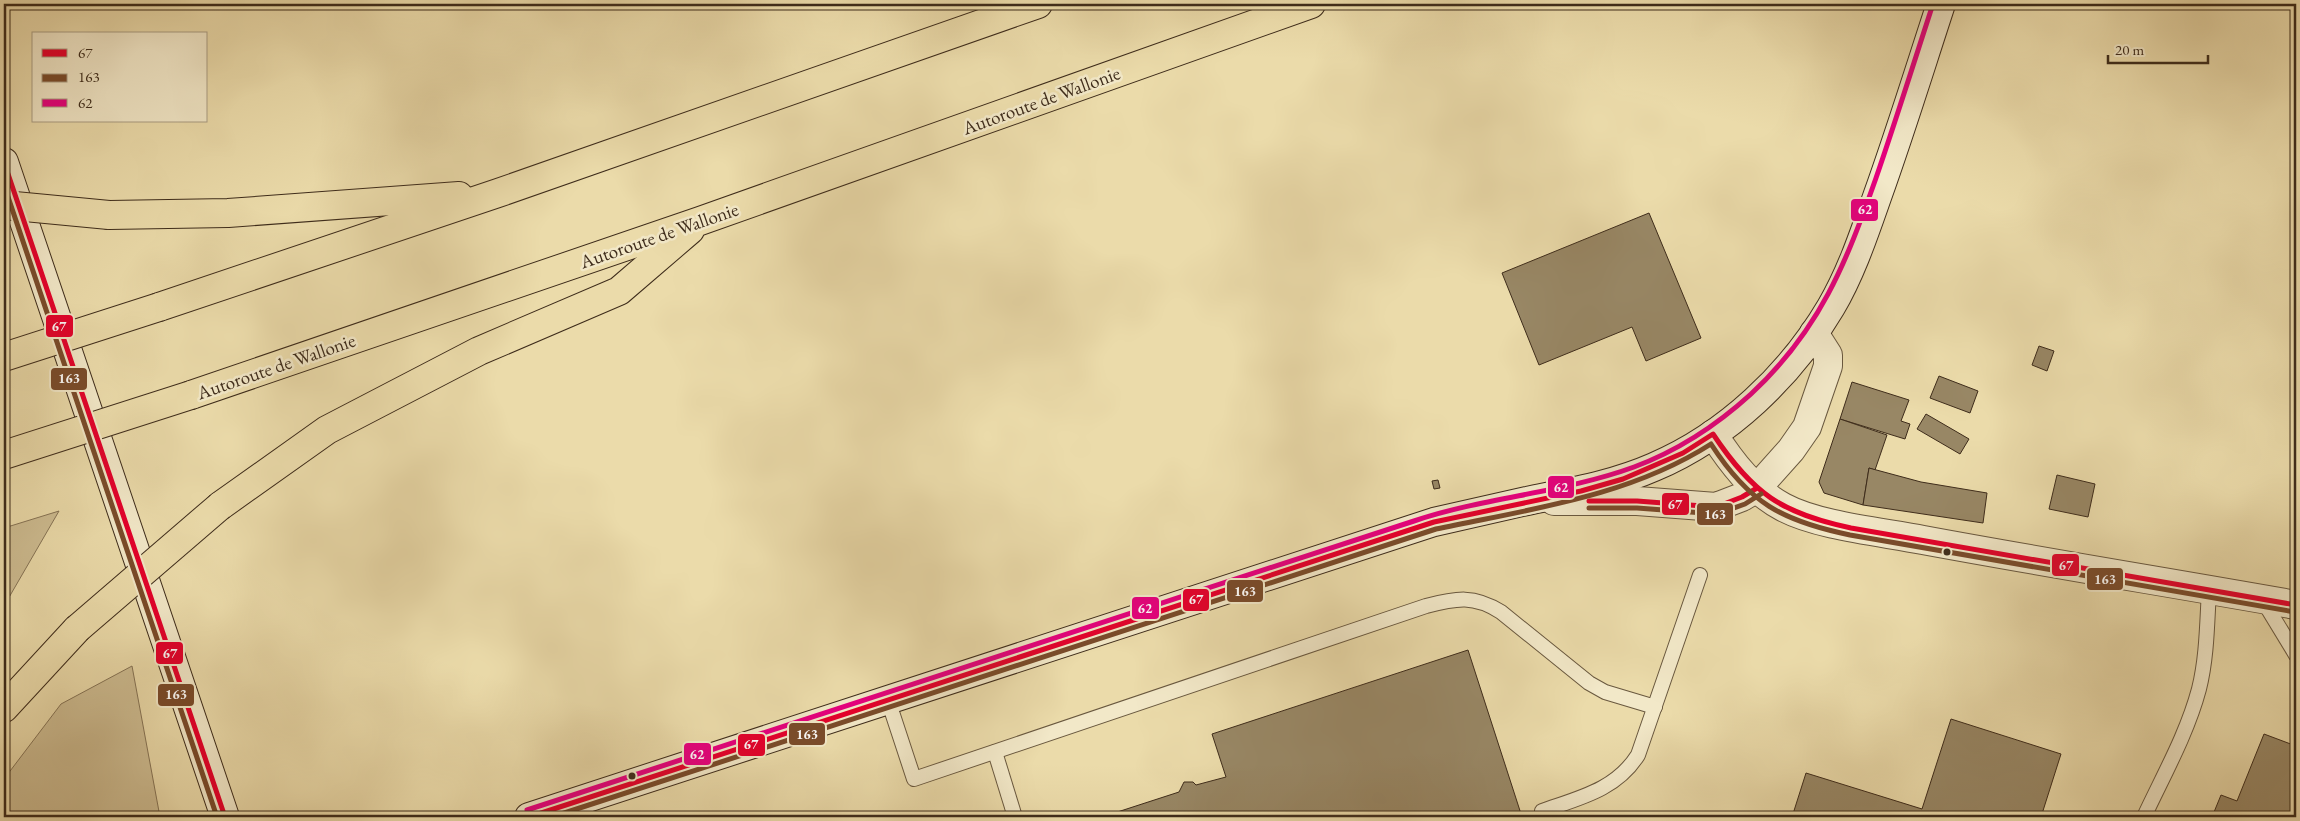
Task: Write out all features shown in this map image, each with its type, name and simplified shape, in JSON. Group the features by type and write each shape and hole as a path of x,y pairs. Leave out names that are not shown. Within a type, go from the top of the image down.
{"highway":[{"path":"4,357 498,193 1038,4"},
{"name":"Autoroute de Wallonie","path":"4,455 190,395 700,221 1310,4"},
{"path":"4,205 110,215 228,212 498,193"},
{"path":"4,708 77,629 220,506 327,430 479,351 619,291 700,221"}],"main road":[{"path":"529,817 1434,522 1581,491 1624,479 1683,453 1713,434 1765,389 1814,333 1832,305 1865,232 1894,149 1940,4"},
{"path":"4,162 225,817"},
{"path":"1528,501 1637,501 1716,507 1742,497 1757,488 1796,443 1806,428 1828,366 1828,356 1814,333"},
{"path":"1713,434 1727,456 1757,488 1783,507 1818,519 2296,605"}],"lane":[{"path":"1542,811 1598,792 1616,781 1629,769 1638,755 1700,575"},
{"path":"2144,817 2186,725 2198,690 2204,662 2209,590"},
{"path":"888,700 914,779 1426,606 1449,600 1469,598 1487,603 1501,612 1589,683 1605,692 1654,707"},
{"path":"2261,599 2296,656"},
{"path":"994,752 1015,817"}],"shaded area":[{"path":"59,511 4,606 4,528"},
{"path":"132,666 160,817 4,817 4,779 61,704"}],"building":[{"path":"1649,213 1701,338 1646,361 1632,327 1539,365 1502,273"},
{"path":"2039,346 2054,351 2047,371 2032,365"},
{"path":"1939,376 1978,391 1970,413 1930,398"},
{"path":"1852,382 1909,400 1901,421 1910,424 1905,439 1840,419"},
{"path":"1926,414 1969,439 1960,454 1917,429"},
{"path":"1840,419 1887,435 1875,470 1869,468 1863,505 1824,493 1819,482"},
{"path":"1869,468 1921,482 1987,493 1983,523 1863,505"},
{"path":"2057,475 2095,484 2088,517 2049,509"},
{"path":"1438,480 1440,488 1434,489 1432,481"},
{"path":"1468,650 1522,817 1102,817 1179,792 1184,782 1193,782 1196,785 1226,777 1212,734"},
{"path":"1951,719 2061,754 2041,817 1792,817 1806,773 1922,809"},
{"path":"2264,734 2296,746 2296,817 2212,817 2221,795 2237,801"}],"transit line":[{"name":"62","path":"527,810 1414,521 1468,506 1607,476 1650,461 1681,445 1724,416 1751,394 1775,370 1813,320 1828,294 1854,239 1865,209 1933,4"},
{"name":"67","path":"4,162 225,817"},
{"name":"163","path":"4,185 217,817"},
{"name":"67","path":"529,817 1434,522 1581,491 1623,479 1683,453 1713,434 1742,472 1771,498 1787,507 1827,522 1851,528 2296,605"},
{"name":"163","path":"552,817 1436,529 1578,499 1612,489 1646,477 1679,462 1711,444 1739,481 1754,495 1786,516 1805,523 1850,535 2295,612"},
{"name":"67","path":"1589,501 1637,501 1716,507 1742,497 1757,488"},
{"name":"163","path":"1589,508 1637,508 1717,514 1745,504 1761,494"}]}
